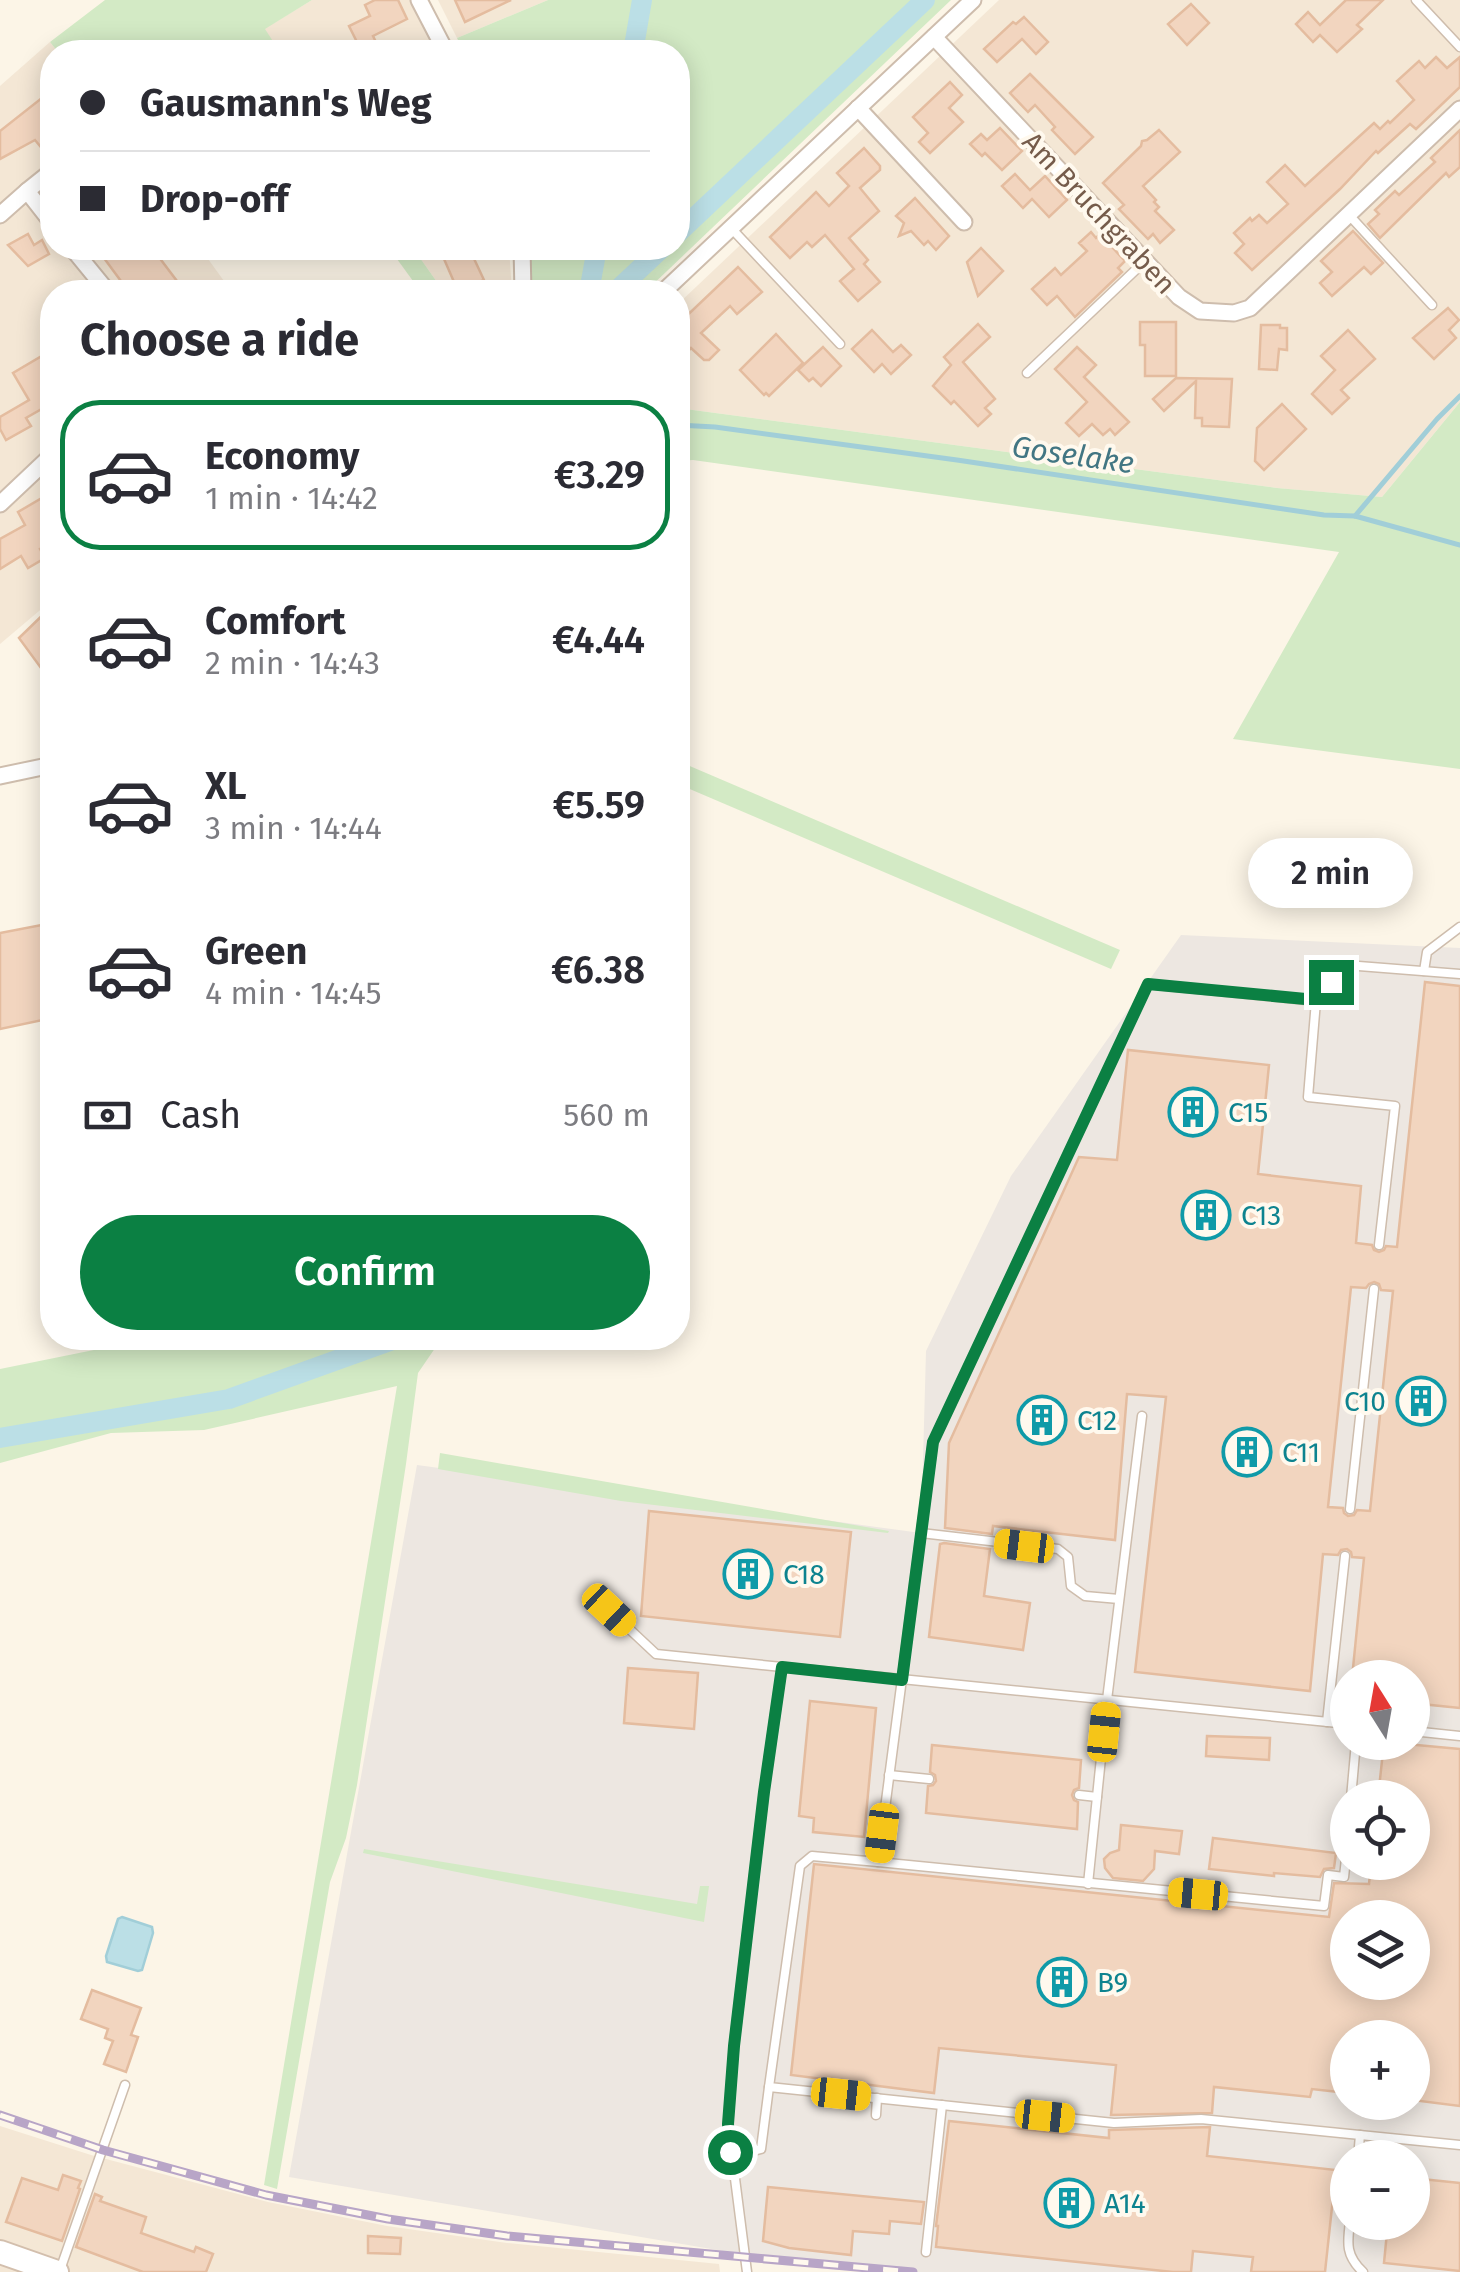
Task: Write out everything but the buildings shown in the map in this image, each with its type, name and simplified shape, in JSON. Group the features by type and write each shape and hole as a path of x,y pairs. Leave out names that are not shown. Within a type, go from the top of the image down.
{"main road":[{"path":"0,2252 58,2272"}],"street":[{"path":"419,0 440,40"},
{"path":"676,280 973,0"},
{"name":"Am Bruchgraben","path":"934,37 1144,261 1179,297 1200,311 1234,312 1250,308 1457,118"},
{"path":"858,108 964,222"},
{"path":"0,215 40,181"},
{"path":"27,191 40,208"},
{"path":"82,260 98,280"},
{"path":"0,504 40,466"},
{"path":"0,776 40,768"}],"lane":[{"path":"1416,0 1460,46"},
{"path":"1349,214 1432,304"},
{"path":"731,228 840,344"},
{"path":"1026,373 1144,261"},
{"path":"1424,971 1427,952 1460,927"},
{"path":"1379,1245 1395,1106 1308,1097 1316,1000 1346,964 1460,974"},
{"path":"878,1862 933,1442 1148,984 1316,1000"},
{"path":"1350,1509 1374,1289"},
{"path":"1088,1884 1142,1416"},
{"path":"921,1534 1058,1550 1068,1558 1071,1586 1085,1596 1119,1599"},
{"path":"1327,1722 1345,1556"},
{"path":"609,1610 656,1654 1330,1722"},
{"path":"747,2272 728,2124 764,1792 782,1667"},
{"path":"1430,1733 1460,1736"},
{"path":"890,1775 929,1779"},
{"path":"1079,1795 1097,1797"},
{"path":"746,2153 761,2149 800,1866 812,1856 1324,1906 1330,1875"},
{"path":"58,2272 124,2085"},
{"path":"769,2087 1114,2123 1201,2118 1460,2145"},
{"path":"876,2115 877,2098"},
{"path":"926,2252 942,2105"},
{"path":"1360,2135 1360,2140"},
{"path":"1348,2240 1352,2262 1363,2272"}],"shaded area":[{"path":"312,0 413,0 434,40 272,40 264,29"},
{"path":"438,0 548,0 457,38"},
{"path":"999,0 1460,0 1460,402 1382,497 1277,488 690,410 690,293"},
{"path":"40,51 40,260 209,260 223,280 40,280 40,610 0,644 0,86"},
{"path":"421,260 510,260 511,280 436,280"},
{"path":"1181,935 1460,948 1460,2272 916,2272 770,2259 289,2177 417,1465 921,1533 926,1351 1011,1176"},
{"path":"0,2126 91,2155 268,2202 387,2226 507,2243 719,2264 720,2272 0,2272"}],"green space":[{"path":"105,0 312,0 265,29 272,40 53,40"},
{"path":"548,0 951,0 690,249 690,40 457,38"},
{"path":"398,260 421,260 436,280 412,280"},
{"path":"530,260 679,260 658,280 530,280"},
{"path":"1460,402 1460,769 1233,739 1339,552 690,460 690,410 1277,488 1382,497"},
{"path":"690,766 1120,950 1111,969 690,789"},
{"path":"94,1350 434,1350 418,1373 357,1785 346,1838 330,1882 277,2189 264,2185 397,1386 204,1430 111,1433 0,1463 0,1369"},
{"path":"440,1453 889,1531 621,1501 438,1469"},
{"path":"364,1849 697,1904 700,1886 709,1886 704,1922 363,1853"}],"water":[{"path":"118,1919 152,1927 142,1970 107,1962"}],"waterway":[{"path":"635,40 642,0"},
{"path":"690,222 925,0"},
{"path":"591,280 595,260"},
{"path":"628,280 649,260"},
{"path":"1355,516 1460,396"},
{"name":"Goselake","path":"690,426 957,460 1324,515 1355,516 1460,545"},
{"path":"0,1438 229,1399 365,1350"}],"railway":[{"path":"0,2115 103,2150 266,2195 388,2219 507,2236 913,2272"}],"place":[{"name":"C15","path":"1193,1112"},
{"name":"C13","path":"1206,1215"},
{"name":"C10","path":"1421,1401"},
{"name":"C12","path":"1042,1420"},
{"name":"C11","path":"1247,1452"},
{"name":"C18","path":"748,1574"},
{"name":"B9","path":"1062,1982"},
{"name":"A14","path":"1069,2203"}],"route":[{"path":"730,2152 728,2124 734,2046 782,1667 902,1680 933,1442 1148,984 1316,1000 1331,982"}]}
